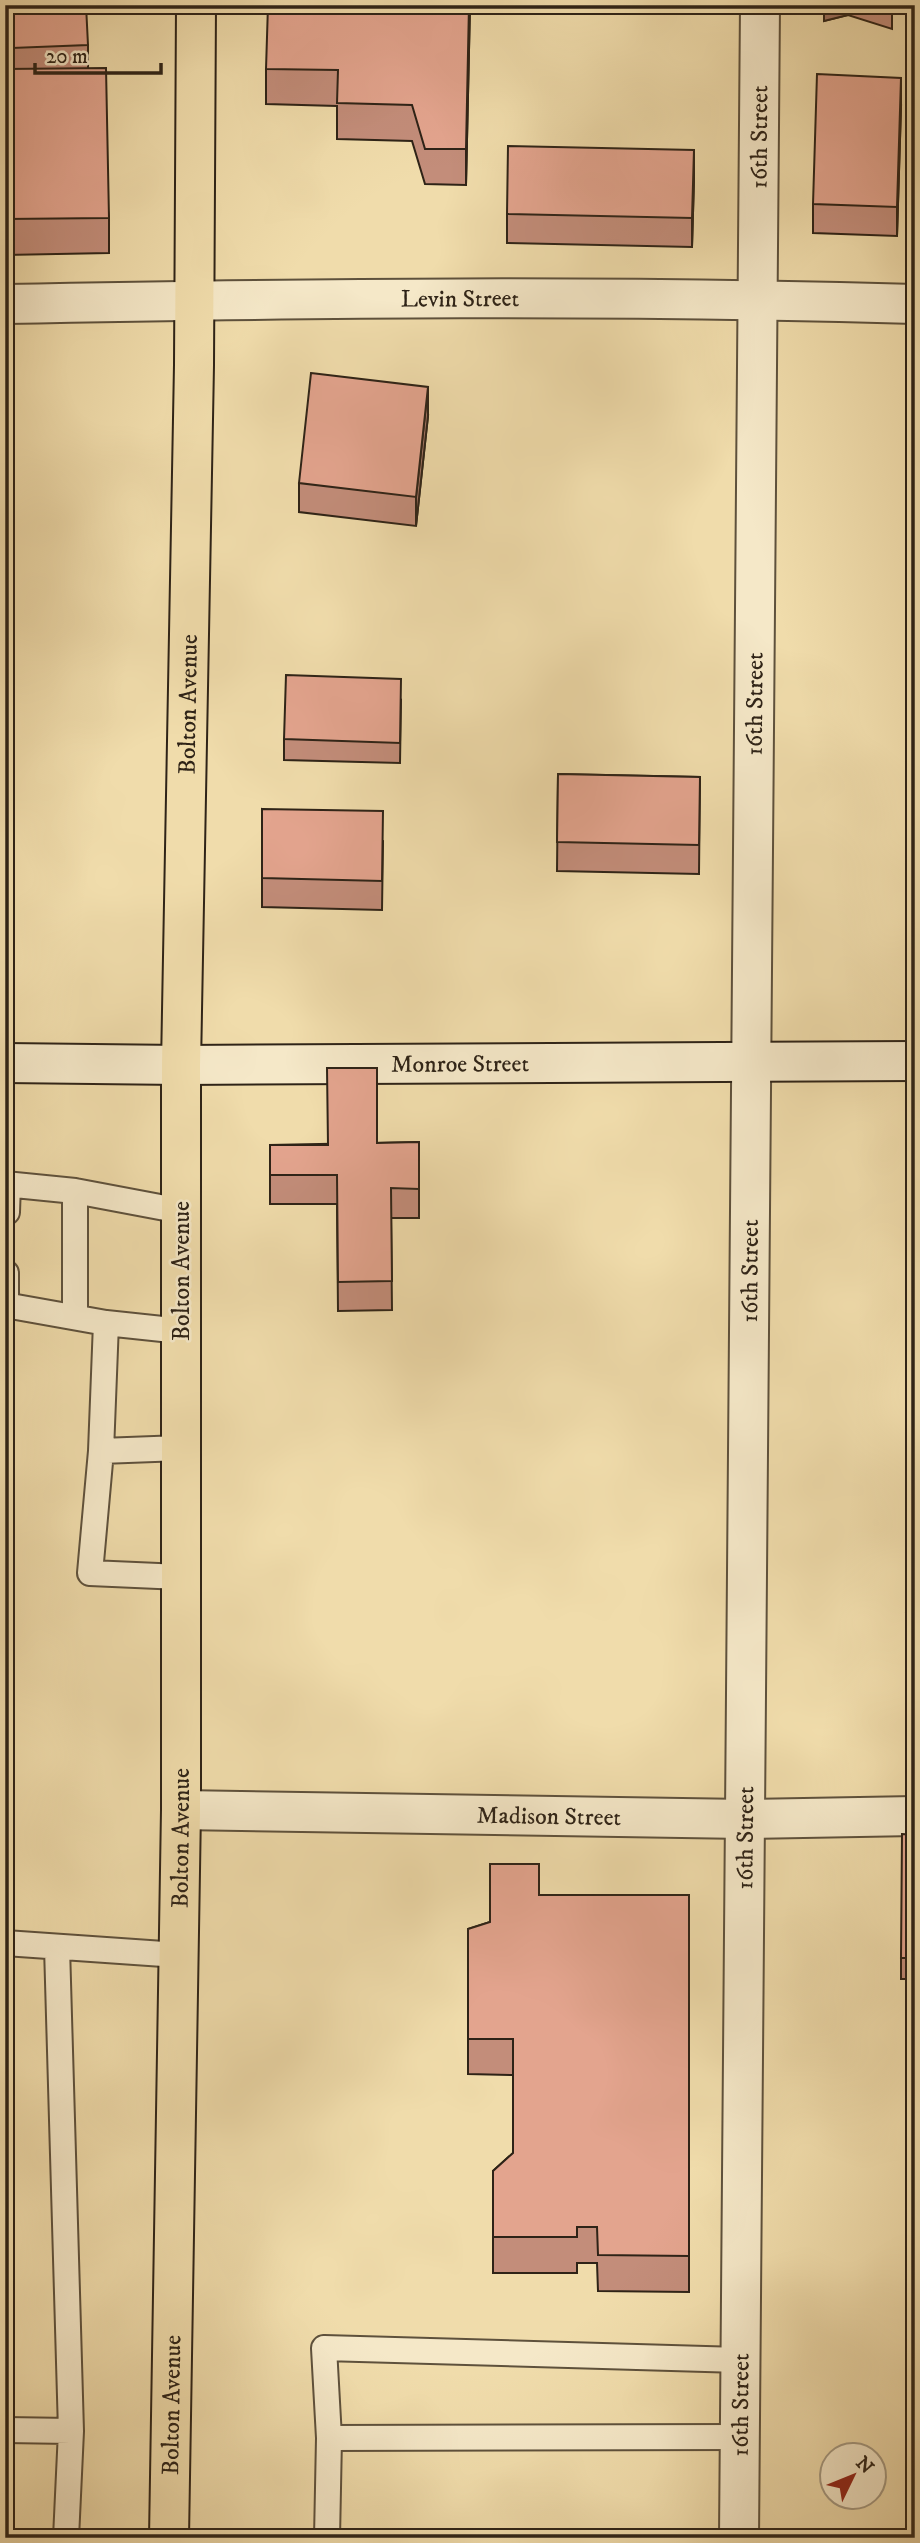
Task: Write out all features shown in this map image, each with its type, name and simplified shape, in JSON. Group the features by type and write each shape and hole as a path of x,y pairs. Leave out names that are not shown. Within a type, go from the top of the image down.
{"main road":[{"name":"Bolton Avenue","path":"169,2538 181,1811 181,1065 195,300 196,5"}],"street":[{"name":"16th Street","path":"739,2538 760,5"},
{"name":"Levin Street","path":"5,304 195,300 758,300 915,304"},
{"name":"Monroe Street","path":"5,1063 181,1065 915,1061"},
{"name":"Madison Street","path":"181,1811 745,1819 915,1816"}],"lane":[{"path":"7,1212 7,1184 75,1191 181,1211"},
{"path":"75,1191 75,1316"},
{"path":"6,1273 6,1305 106,1323 181,1331"},
{"path":"106,1323 101,1451 90,1573 181,1577"},
{"path":"101,1451 181,1448"},
{"path":"5,1943 178,1955"},
{"path":"57,1947 71,2431 66,2538"},
{"path":"327,2538 329,2438 324,2348 740,2360"},
{"path":"5,2430 71,2431"},
{"path":"329,2438 740,2437"}],"building":[{"path":"5,5 86,5 88,45 12,48 10,16 5,16"},
{"path":"268,5 469,5 466,149 425,149 412,105 337,103 338,70 266,69"},
{"path":"106,68 109,218 5,219 5,69"},
{"path":"817,74 901,78 897,207 813,204"},
{"path":"508,146 694,150 692,218 507,214"},
{"path":"311,373 428,387 416,497 299,483"},
{"path":"286,675 401,679 400,743 284,739"},
{"path":"558,774 700,777 699,845 557,842"},
{"path":"262,809 383,811 382,881 262,878"},
{"path":"327,1068 377,1068 377,1143 419,1142 419,1189 391,1188 392,1281 338,1282 337,1175 270,1175 270,1145 328,1145"},
{"path":"906,1613 915,1614 915,1674 909,1674"},
{"path":"902,1834 915,1835 915,1958 901,1958"},
{"path":"490,1864 539,1864 539,1895 689,1895 689,2256 598,2255 597,2227 577,2227 577,2237 493,2237 493,2171 513,2153 513,2039 468,2039 468,1929 490,1922"}]}
